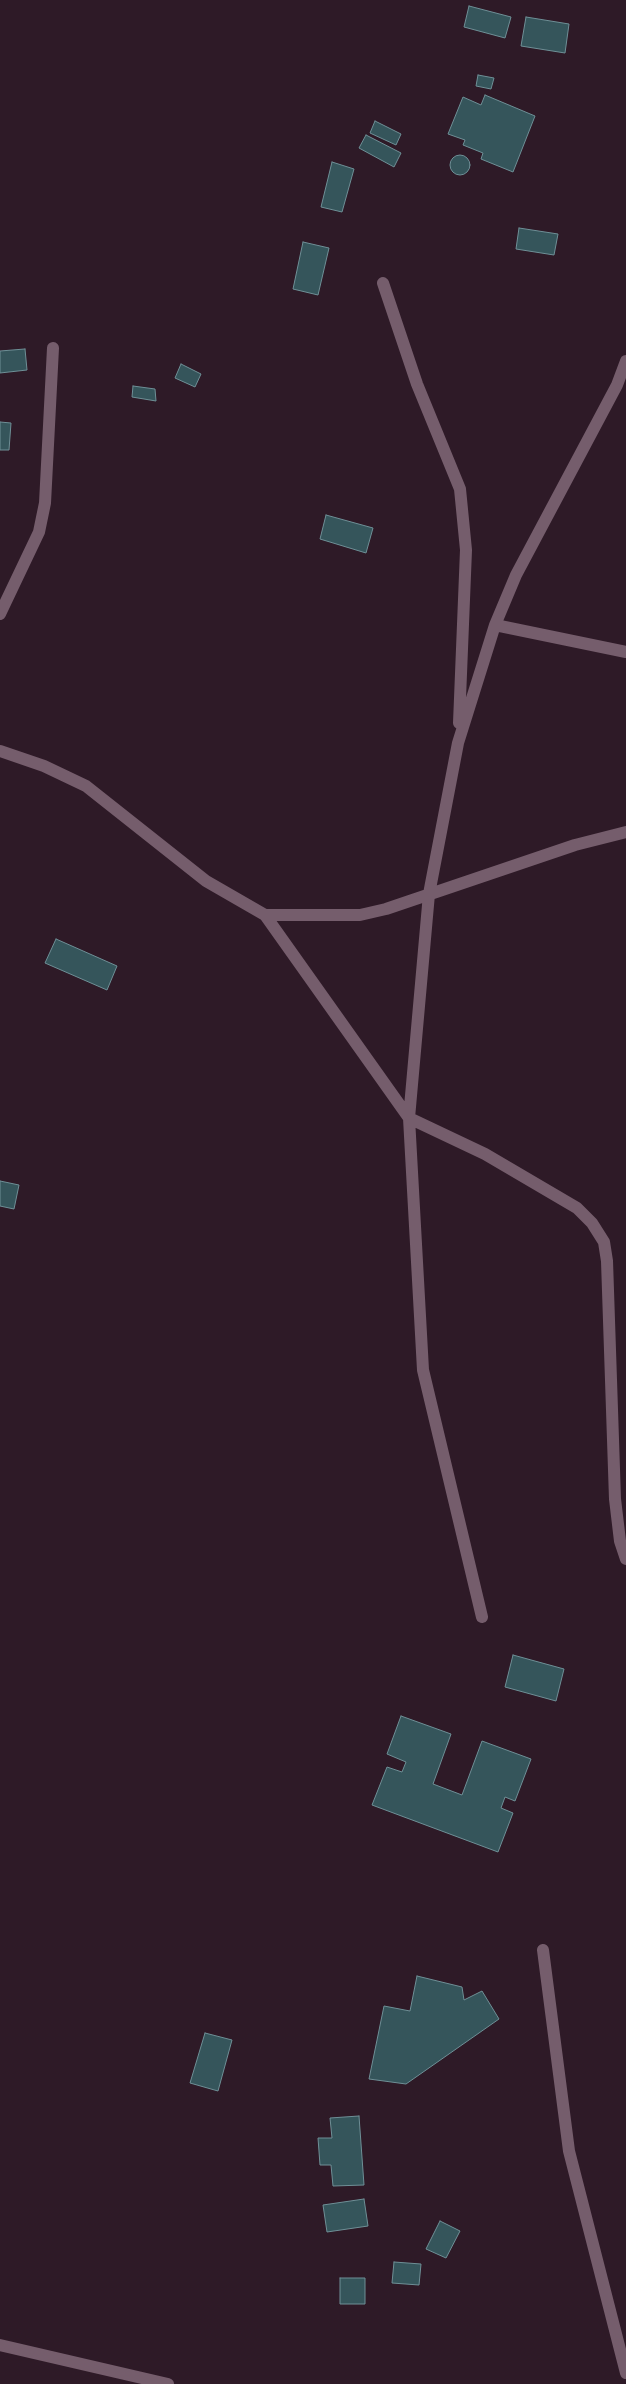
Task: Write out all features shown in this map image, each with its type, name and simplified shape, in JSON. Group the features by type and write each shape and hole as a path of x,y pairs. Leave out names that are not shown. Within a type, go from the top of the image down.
{"street":[{"path":"384,283 417,384 460,489 466,550 458,743"},
{"path":"0,614 39,532 45,503 54,348"},
{"path":"482,1617 423,1370 409,1118 429,894 458,743 495,625 516,575 617,385 626,361"},
{"path":"495,625 626,652"},
{"path":"1,749 44,766 86,786 206,881 265,915 409,1118 485,1154 577,1208 592,1223 604,1242 607,1261 615,1499 620,1541 626,1558"},
{"path":"265,915 360,915 386,910 575,845 626,832"},
{"path":"543,1950 570,2151 626,2373"},
{"path":"0,2345 168,2384"}],"building":[{"path":"469,6 511,17 505,38 464,27"},
{"path":"526,17 569,24 565,53 521,46"},
{"path":"478,75 494,78 491,89 476,86"},
{"path":"485,95 535,116 513,172 481,159 483,153 463,145 465,140 448,134 463,97 481,105"},
{"path":"375,121 401,134 396,145 370,133"},
{"path":"366,135 401,153 394,167 359,148"},
{"path":"460,155 467,158 470,165 467,172 460,175 453,172 450,165 453,158"},
{"path":"332,162 354,169 342,212 321,207"},
{"path":"519,228 558,234 554,255 516,249"},
{"path":"303,242 329,248 318,295 293,289"},
{"path":"25,349 27,370 0,373 0,351"},
{"path":"181,364 201,374 195,387 175,378"},
{"path":"133,386 155,389 156,401 132,397"},
{"path":"0,422 11,423 9,450 0,450"},
{"path":"326,515 373,528 366,553 320,539"},
{"path":"56,939 117,966 107,990 45,963"},
{"path":"0,1181 19,1185 14,1209 0,1206"},
{"path":"513,1655 564,1669 556,1701 505,1687"},
{"path":"401,1716 451,1734 433,1784 462,1795 482,1741 531,1759 515,1801 505,1797 501,1808 513,1813 498,1852 372,1805 387,1767 402,1772 406,1762 387,1754"},
{"path":"417,1976 462,1987 464,2000 482,1991 499,2019 406,2084 369,2079 384,2006 410,2011"},
{"path":"205,2033 232,2040 218,2091 190,2083"},
{"path":"359,2116 364,2185 333,2186 331,2165 320,2165 318,2138 332,2138 330,2118"},
{"path":"364,2199 368,2226 327,2232 323,2205"},
{"path":"440,2221 460,2231 446,2258 426,2249"},
{"path":"394,2262 421,2264 419,2285 392,2283"},
{"path":"340,2278 365,2278 365,2304 340,2304"}]}
